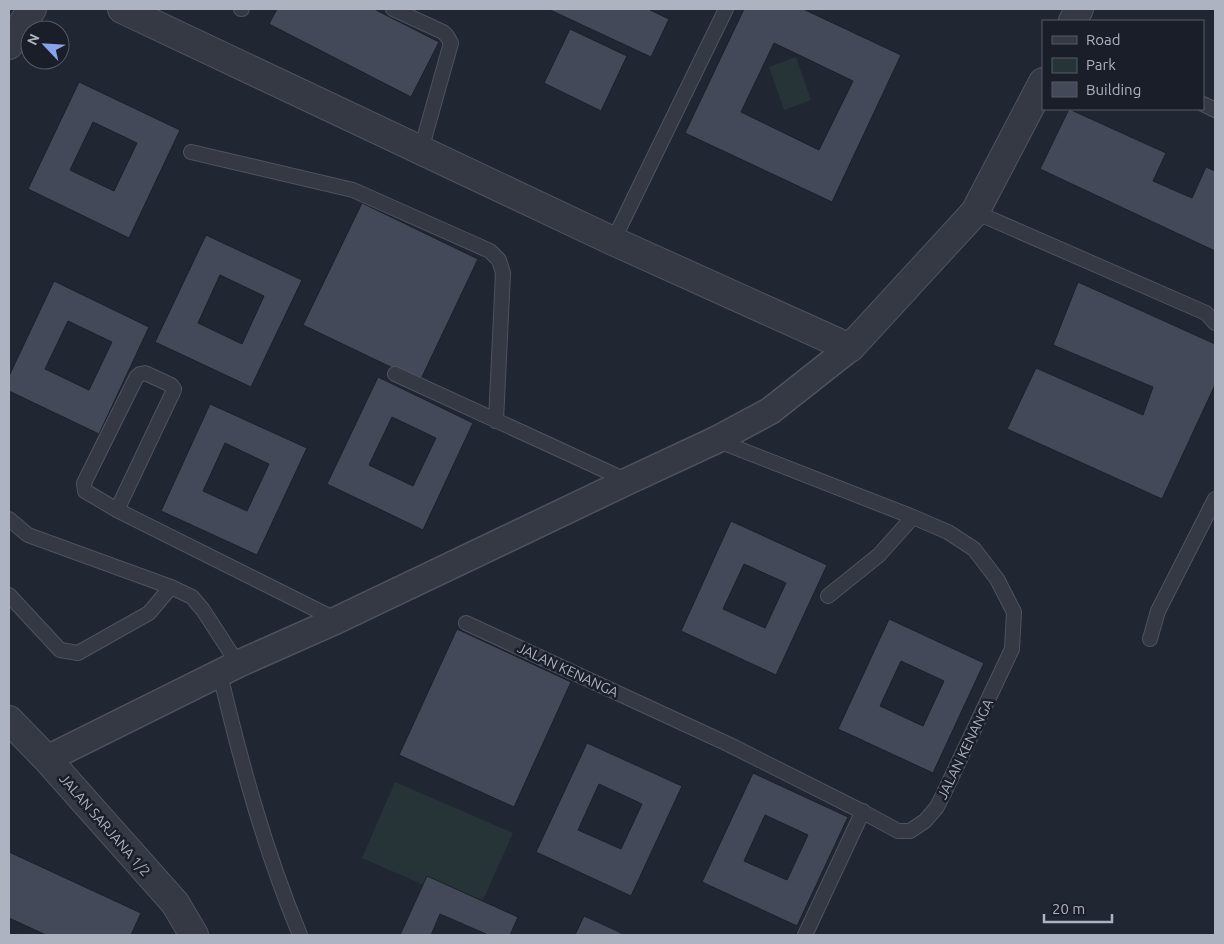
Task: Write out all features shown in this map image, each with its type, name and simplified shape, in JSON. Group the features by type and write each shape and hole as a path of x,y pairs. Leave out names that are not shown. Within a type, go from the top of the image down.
{"street":[{"path":"9,44 32,9"},
{"path":"128,10 613,241 850,348"},
{"path":"47,758 229,669 337,620 716,440 770,411 850,348 975,212 1042,84"},
{"name":"JALAN SARJANA 1/2","path":"9,720 47,758 175,903 194,935"}],"lane":[{"path":"393,9 442,32 451,43 421,150"},
{"path":"613,241 726,9"},
{"path":"191,152 353,190 490,251 499,260 503,273 496,421"},
{"path":"975,212 1206,313 1215,322"},
{"path":"117,510 174,389 171,384 145,373 140,374 136,378 84,483 85,491 117,510 337,620"},
{"path":"395,374 628,481"},
{"name":"JALAN KENANGA","path":"466,623 730,745 863,811 898,831 910,831 925,821 937,806 944,793 1012,649 1014,612 997,579 974,549 948,532 716,440"},
{"path":"1150,639 1158,611 1215,499"},
{"path":"828,596 879,555 913,517"},
{"path":"9,518 28,535 171,587 192,597 203,610 229,669 254,805 280,886 300,935"},
{"path":"9,595 60,650 78,653 149,612 171,587"},
{"path":"805,935 863,811"}],"green space":[{"path":"796,57 811,100 784,110 769,67"},
{"path":"395,782 513,833 479,909 362,858"}],"building":[{"path":"277,9 374,9 439,42 411,97 269,24"},
{"path":"548,9 648,9 669,19 651,57"},
{"path":"744,9 803,9 901,55 832,202 685,133","holes":["774,43 853,81 819,150 741,112"]},
{"path":"570,29 627,56 601,111 544,83"},
{"path":"79,82 180,130 129,238 28,189","holes":["93,122 137,143 114,191 70,170"]},
{"path":"1069,110 1071,110 1166,153 1153,181 1192,198 1206,167 1215,171 1215,251 1040,169"},
{"path":"362,203 478,259 420,381 303,325"},
{"path":"206,235 302,280 251,387 155,342","holes":["220,275 264,296 242,344 198,323"]},
{"path":"54,281 149,327 99,434 9,391 9,376","holes":["68,321 112,342 89,390 45,369"]},
{"path":"1078,282 1215,344 1215,385 1162,499 1007,429 1036,368 1143,415 1153,387 1053,345"},
{"path":"378,377 473,423 423,530 327,484","holes":["392,417 436,438 413,486 369,465"]},
{"path":"210,404 307,448 257,555 161,511","holes":["225,443 269,464 247,511 203,491"]},
{"path":"731,521 827,565 776,675 681,631","holes":["744,564 786,583 765,628 723,609"]},
{"path":"889,619 984,663 933,773 838,729","holes":["901,661 944,681 923,726 880,706"]},
{"path":"457,629 571,682 514,807 399,755"},
{"path":"587,743 682,786 631,896 536,852","holes":["599,784 642,804 621,849 578,830"]},
{"path":"753,773 848,817 797,926 702,882","holes":["765,815 808,835 787,880 744,861"]},
{"path":"9,852 141,913 131,935 46,935 9,918"},
{"path":"427,876 518,917 510,935 485,935 440,914 431,935 400,935"},
{"path":"584,916 615,930 625,935 575,935"}]}
